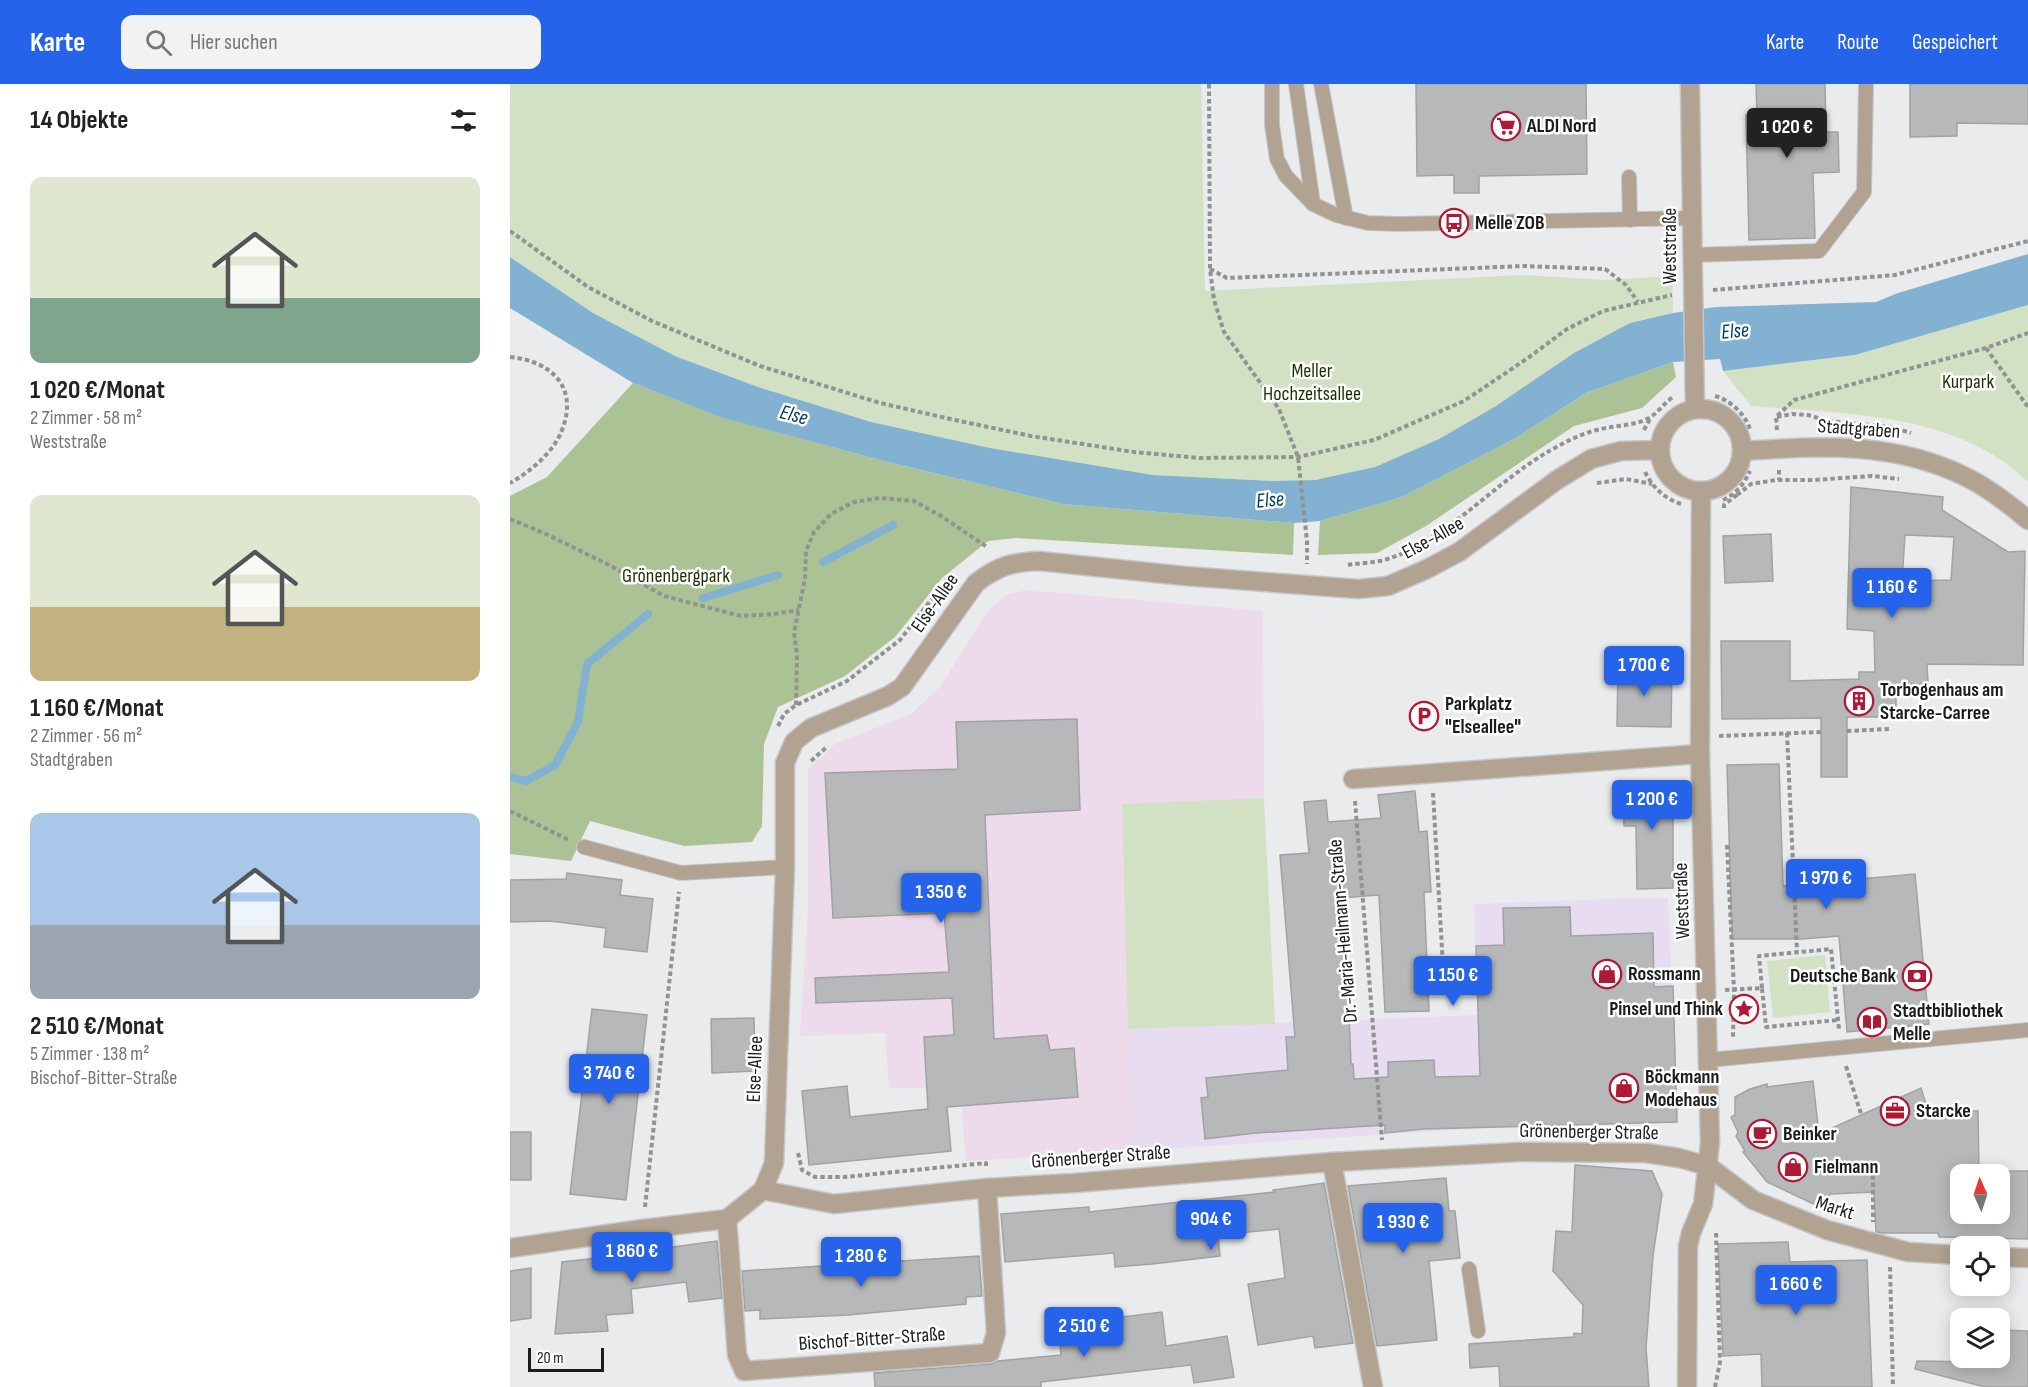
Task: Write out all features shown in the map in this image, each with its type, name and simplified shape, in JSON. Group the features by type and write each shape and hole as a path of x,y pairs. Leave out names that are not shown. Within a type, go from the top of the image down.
{"street":[{"name":"Weststraße","path":"1690,84 1695,392"},
{"path":"1695,392 1712,410 1723,415 1732,424 1748,450 1726,482 1701,498 1677,483 1668,474 1662,464 1660,450 1661,439 1667,427 1695,392"},
{"name":"Stadtgraben","path":"1748,450 1833,447 1870,448 1900,453 1938,464 1969,478 1999,496 2028,520"},
{"name":"Else-Allee","path":"763,1190 774,1163 785,867 785,762 794,742 811,728 888,696 902,687 976,583 993,570 1016,562 1039,561 1185,576 1358,589 1388,586 1459,552 1557,480 1591,459 1621,451 1660,450"},
{"name":"Weststraße","path":"1687,1387 1688,1246 1703,1204 1708,1166 1707,992 1700,746 1701,498"},
{"path":"1353,779 1700,746"},
{"name":"Grönenberger Straße","path":"763,1190 834,1204 987,1188 1332,1162 1519,1152 1646,1153 1679,1158 1708,1166"},
{"path":"1332,1162 1373,1387"},
{"name":"Markt","path":"1708,1166 1753,1200 1827,1230 1908,1252 1950,1254"},
{"name":"Bischof-Bitter-Straße","path":"726,1219 737,1355 744,1371 990,1353 996,1333 987,1188"},
{"path":"510,1248 643,1228 726,1219 763,1190"},
{"path":"2010,1257 2028,1258"}],"lane":[{"path":"1272,84 1272,125 1277,159 1286,177 1313,204 1346,218 1368,223 1399,224 1693,219"},
{"path":"1296,84 1313,204"},
{"path":"1321,84 1346,218"},
{"path":"1692,255 1819,251 1864,192 1866,84"},
{"path":"1629,177 1630,220"},
{"path":"584,847 681,873 785,867"},
{"path":"1708,1060 2028,1030"},
{"path":"1469,1269 1478,1331"}],"path":[{"path":"1209,84 1210,269 1214,300 1224,332 1280,409 1298,457 1307,541"},
{"path":"510,231 588,286 652,321 760,366 880,403 1031,435 1134,452 1199,458 1298,457 1374,440 1464,401 1568,329 1603,311 1638,302 1895,275 2028,241"},
{"path":"1210,269 1227,278 1524,266 1605,269 1626,285 1638,302"},
{"path":"1778,449 1776,417 1794,400 1986,348 2028,333"},
{"path":"1986,348 2028,407"},
{"path":"510,357 525,358 546,367 566,393 568,405 562,431 545,457 510,483"},
{"path":"1651,417 1642,437 1644,469 1663,495 1673,501 1694,507 1701,498 1713,504 1731,496 1745,481 1753,464 1748,450 1754,444 1749,425 1737,409 1722,398 1695,392"},
{"path":"2023,400 2028,394"},
{"path":"1735,492 1737,495 1751,484 1776,480 1872,476 1908,480"},
{"path":"1597,483 1626,479 1653,484"},
{"path":"796,705 797,655 794,633 805,578 806,551 814,532 831,514 854,502 880,498 914,501 987,547"},
{"path":"510,519 609,565 664,596 741,616 799,610"},
{"path":"1847,731 1889,729"},
{"path":"1700,746 1787,733 1821,732"},
{"path":"1787,733 1797,952"},
{"path":"808,767 829,744"},
{"path":"1432,773 1443,966"},
{"name":"Dr.-Maria-Heilmann-Straße","path":"1353,779 1384,1159"},
{"path":"510,811 584,847"},
{"path":"643,1228 681,873"},
{"path":"1838,1020 1766,1027 1759,956 1831,949 1838,1020 1840,1046 1861,1114"},
{"path":"1707,992 1762,988"},
{"path":"796,1149 802,1170 815,1177 844,1177 986,1163 987,1188"},
{"path":"1873,1160 1893,1387"}],"shaded area":[{"path":"1026,590 1263,611 1264,798 1122,805 1134,1151 966,1161 960,1088 889,1088 885,1033 800,1036 808,910 808,770 835,744 911,714 940,687 989,609 1007,595"},
{"path":"1668,898 1677,1122 1482,1128 1134,1151 1128,1029 1478,1015 1474,904"}],"green space":[{"name":"Meller Hochzeitsallee","path":"510,84 1201,84 1205,291 1522,275 1604,280 1672,276 1673,313 1630,323 1439,439 1375,467 1315,480 1272,481 1153,475 990,448 871,422 758,387 675,356 593,313 510,257"},
{"name":"Kurpark","path":"2028,305 2028,482 2000,459 1968,442 1934,429 1861,415 1751,406 1723,371 1855,355"},
{"path":"1673,362 1676,377 1642,408 1574,426 1426,526 1377,553 1318,555 1320,521 1402,497 1516,438 1586,393"},
{"name":"Grönenbergpark","path":"633,383 721,417 884,461 1063,504 1294,523 1293,555 1016,538 988,541 942,578 896,636 845,676 778,707 764,744 762,826 752,842 684,846 590,821 571,861 510,854 510,496 547,477"},
{"path":"1264,798 1275,1024 1128,1029 1122,804"},
{"path":"1825,955 1830,1012 1773,1018 1767,961"}],"water":[{"name":"Else","path":"2028,254 2028,305 1855,355 1723,371 1720,359 1673,362 1586,393 1516,438 1402,497 1320,521 1294,523 1063,504 884,461 720,417 633,383 510,308 510,257 593,313 675,356 758,387 871,422 990,448 1153,475 1272,481 1315,480 1375,467 1439,439 1496,406 1574,353 1630,323 1673,313 1716,307 1876,302 1898,293"}],"building":[{"path":"1416,84 1586,84 1587,174 1479,176 1479,193 1454,193 1454,175 1417,176"},
{"path":"1756,84 1825,84 1826,132 1838,132 1839,172 1813,173 1815,238 1749,240 1746,115 1757,115"},
{"path":"1910,84 2028,84 2028,124 1957,123 1957,136 1910,137"},
{"path":"1851,487 1943,497 1942,510 2008,552 2025,551 2023,665 1927,664 1928,684 1896,684 1896,717 1847,717 1847,777 1821,777 1821,718 1722,719 1721,641 1790,641 1790,681 1859,679 1859,672 1875,672 1874,631 1847,629","holes":["1905,535 1954,537 1951,580 1902,581"]},
{"path":"1771,534 1773,581 1725,583 1723,536"},
{"path":"1618,667 1672,668 1671,727 1617,726"},
{"path":"1077,719 1080,810 985,815 994,1039 1047,1035 1050,1050 1074,1048 1078,1097 947,1107 951,1151 809,1165 802,1091 847,1086 850,1117 928,1109 924,1037 954,1035 952,998 816,1003 815,978 949,972 944,913 833,918 825,773 958,769 956,722"},
{"path":"1779,764 1783,886 1915,874 1929,1024 1847,1032 1839,936 1802,939 1732,939 1727,765"},
{"path":"1623,781 1673,781 1673,888 1637,889 1636,826 1624,826"},
{"path":"1415,791 1419,832 1427,831 1431,892 1424,892 1429,1011 1385,1012 1379,895 1340,898 1351,1064 1353,1064 1354,1079 1388,1077 1388,1062 1434,1060 1435,1077 1480,1076 1476,946 1504,945 1503,908 1570,907 1571,936 1653,933 1654,987 1673,986 1677,1122 1424,1129 1385,1133 1385,1125 1256,1133 1205,1139 1201,1098 1208,1097 1206,1078 1288,1070 1286,1037 1295,1037 1280,855 1309,853 1304,802 1326,800 1328,822 1381,818 1378,795"},
{"path":"567,873 622,880 620,895 653,899 647,952 604,947 606,928 550,921 510,922 510,880 566,879"},
{"path":"592,1009 647,1015 626,1200 570,1194"},
{"path":"754,1018 755,1071 712,1073 711,1019"},
{"path":"1813,1081 1819,1134 1921,1088 1928,1111 1978,1111 1979,1164 1950,1164 1950,1224 2010,1224 2010,1171 2028,1171 2028,1239 2010,1239 2010,1236 1939,1237 1938,1233 1876,1232 1874,1192 1830,1194 1824,1209 1767,1182 1743,1152 1745,1151 1736,1136 1738,1132 1731,1117 1735,1115 1735,1097 1750,1089 1767,1084 1767,1087"},
{"path":"510,1132 531,1132 531,1180 510,1180"},
{"path":"1575,1165 1652,1171 1662,1194 1653,1256 1646,1348 1649,1387 1500,1387 1499,1366 1470,1368 1469,1344 1574,1337 1574,1333 1582,1334 1583,1305 1553,1271 1556,1231 1572,1232"},
{"path":"1446,1178 1449,1211 1455,1211 1460,1258 1429,1261 1437,1340 1377,1346 1348,1186"},
{"path":"1324,1183 1353,1343 1315,1348 1313,1336 1258,1345 1248,1284 1285,1278 1279,1229 1218,1235 1220,1256 1115,1267 1114,1253 1005,1262 1001,1214 1089,1207 1089,1212 1274,1192 1273,1190"},
{"path":"717,1241 722,1298 689,1302 686,1282 631,1289 633,1313 606,1315 608,1331 555,1334 562,1262 635,1254 634,1252"},
{"path":"1788,1242 1790,1262 1867,1260 1872,1387 1762,1387 1761,1354 1723,1356 1718,1244"},
{"path":"979,1256 982,1296 966,1297 966,1304 848,1315 760,1319 760,1310 745,1311 742,1271"},
{"path":"531,1268 531,1318 510,1321 510,1271"},
{"path":"1162,1312 1166,1346 1227,1336 1234,1377 1194,1383 1191,1365 1041,1382 1041,1387 875,1387 874,1373 991,1364 998,1361 1061,1355 1058,1325"},
{"path":"2010,1330 2028,1331 2028,1387 1985,1387 1915,1369 1917,1361 1950,1361 1950,1368 2010,1368"}],"waterway":[{"path":"823,562 893,525"},
{"path":"703,598 778,575"},
{"path":"510,777 526,781 555,765 578,722 587,664 648,614"}],"place":[{"name":"ALDI Nord","path":"1506,126"},
{"name":"Melle ZOB","path":"1454,223"},
{"name":"Torbogenhaus am Starcke-Carree","path":"1859,701"},
{"name":"Parkplatz \"Elseallee\"","path":"1424,716"},
{"name":"Rossmann","path":"1607,974"},
{"name":"Deutsche Bank","path":"1917,976"},
{"name":"Pinsel und Think","path":"1744,1009"},
{"name":"Stadtbibliothek Melle","path":"1872,1022"},
{"name":"Böckmann Modehaus","path":"1624,1088"},
{"name":"Starcke","path":"1895,1111"},
{"name":"Beinker","path":"1762,1134"},
{"name":"Fielmann","path":"1793,1167"}]}
